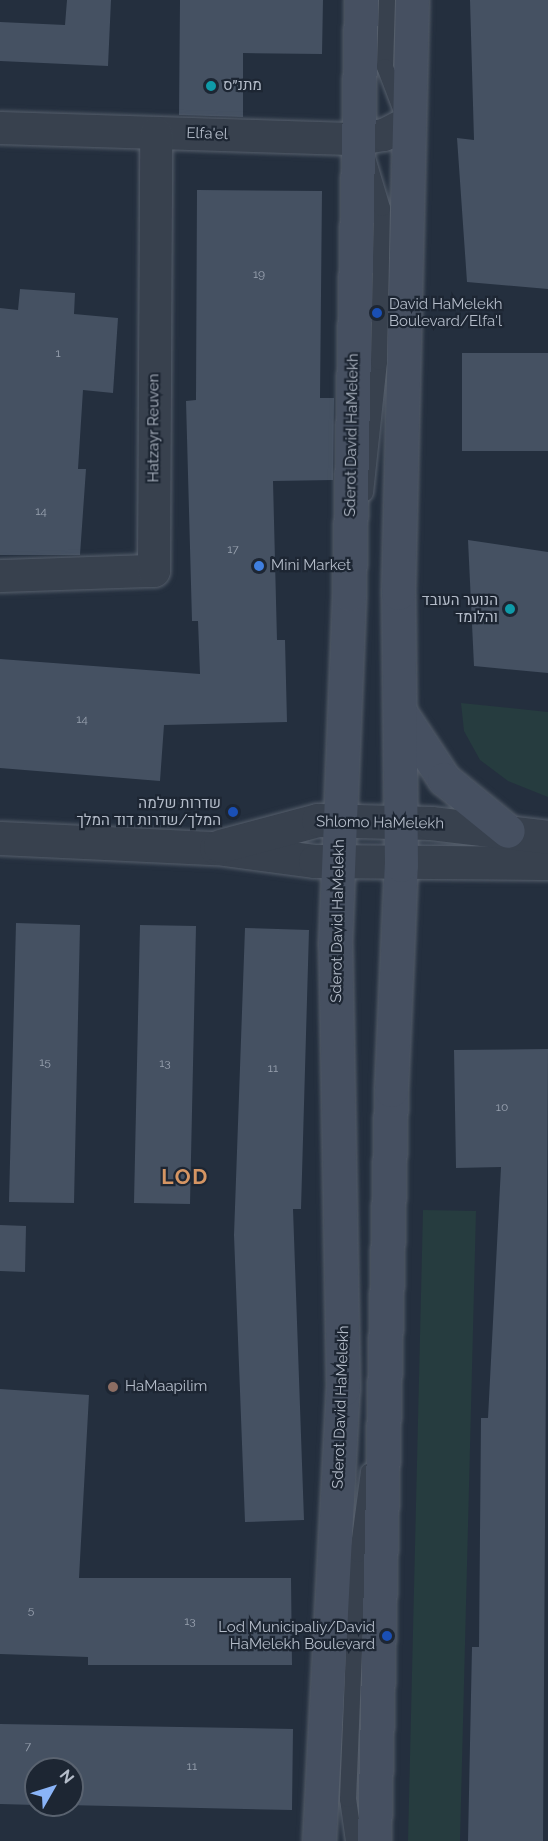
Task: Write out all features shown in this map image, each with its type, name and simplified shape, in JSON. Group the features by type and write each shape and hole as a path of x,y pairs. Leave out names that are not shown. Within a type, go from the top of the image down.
{"main road":[{"name":"Sderot David HaMelekh","path":"319,1841 343,1378 335,982 349,594 361,0"},
{"path":"374,1841 383,1418 402,822 400,712 412,0"},
{"path":"400,712 444,779 508,831"}],"street":[{"name":"Elfa'el","path":"0,128 358,140 384,135 409,122"},
{"name":"Hatzayr Reuven","path":"0,576 154,571 156,133"},
{"name":"Shlomo HaMelekh","path":"216,848 288,825 341,820 402,822 508,831 548,837"},
{"name":"Shlomo HaMelekh","path":"0,838 216,848 339,862 401,865 548,863"}],"lane":[{"path":"387,0 387,76 409,122"},
{"path":"354,1841 348,1799 358,1554 383,1418"}],"green space":[{"path":"461,703 548,712 548,797 508,781 480,760 464,731"},
{"path":"423,1210 476,1211 460,1841 408,1841"}],"building":[{"path":"67,0 111,0 108,66 0,61 0,22 65,25"},
{"name":"מתנ״ס","path":"180,0 323,0 322,54 243,53 243,117 179,115"},
{"path":"470,0 548,0 548,289 467,282 457,138 474,140"},
{"path":"197,190 322,191 320,398 334,398 333,480 273,481 277,640 285,640 287,722 164,725 160,781 0,768 0,659 200,674 198,621 192,621 186,401 196,400"},
{"path":"20,289 75,293 74,314 118,318 113,393 83,390 78,469 86,469 80,555 0,555 0,308 18,310"},
{"path":"462,353 548,353 548,451 462,451"},
{"name":"הנוער העובד והלומד","path":"468,540 548,552 548,673 474,666"},
{"path":"16,923 80,925 74,1203 9,1202"},
{"path":"140,925 196,926 190,1204 134,1203"},
{"path":"245,928 309,930 301,1209 293,1209 304,1520 245,1522 234,1235"},
{"path":"548,1049 543,1841 468,1841 472,1647 479,1647 481,1418 488,1418 501,1167 456,1168 454,1050"},
{"path":"0,1225 26,1226 25,1272 0,1271"},
{"path":"0,1389 89,1395 79,1578 291,1578 292,1665 88,1665 88,1657 0,1654"},
{"path":"0,1724 293,1729 292,1810 84,1805 84,1757 24,1757 24,1805 0,1804"}],"place":[{"name":"מתנ״ס","path":"211,86"},
{"name":"David HaMelekh Boulevard/Elfa'l","path":"377,313"},
{"name":"Mini Market","path":"259,566"},
{"name":"הנוער העובד והלומד","path":"510,609"},
{"name":"שדרות שלמה המלך/שדרות דוד המלך","path":"233,812"},
{"name":"HaMaapilim","path":"113,1387"},
{"name":"Lod Municipaliy/David HaMelekh Boulevard","path":"387,1636"}],"district":[{"name":"LOD","path":"185,1177"}]}
